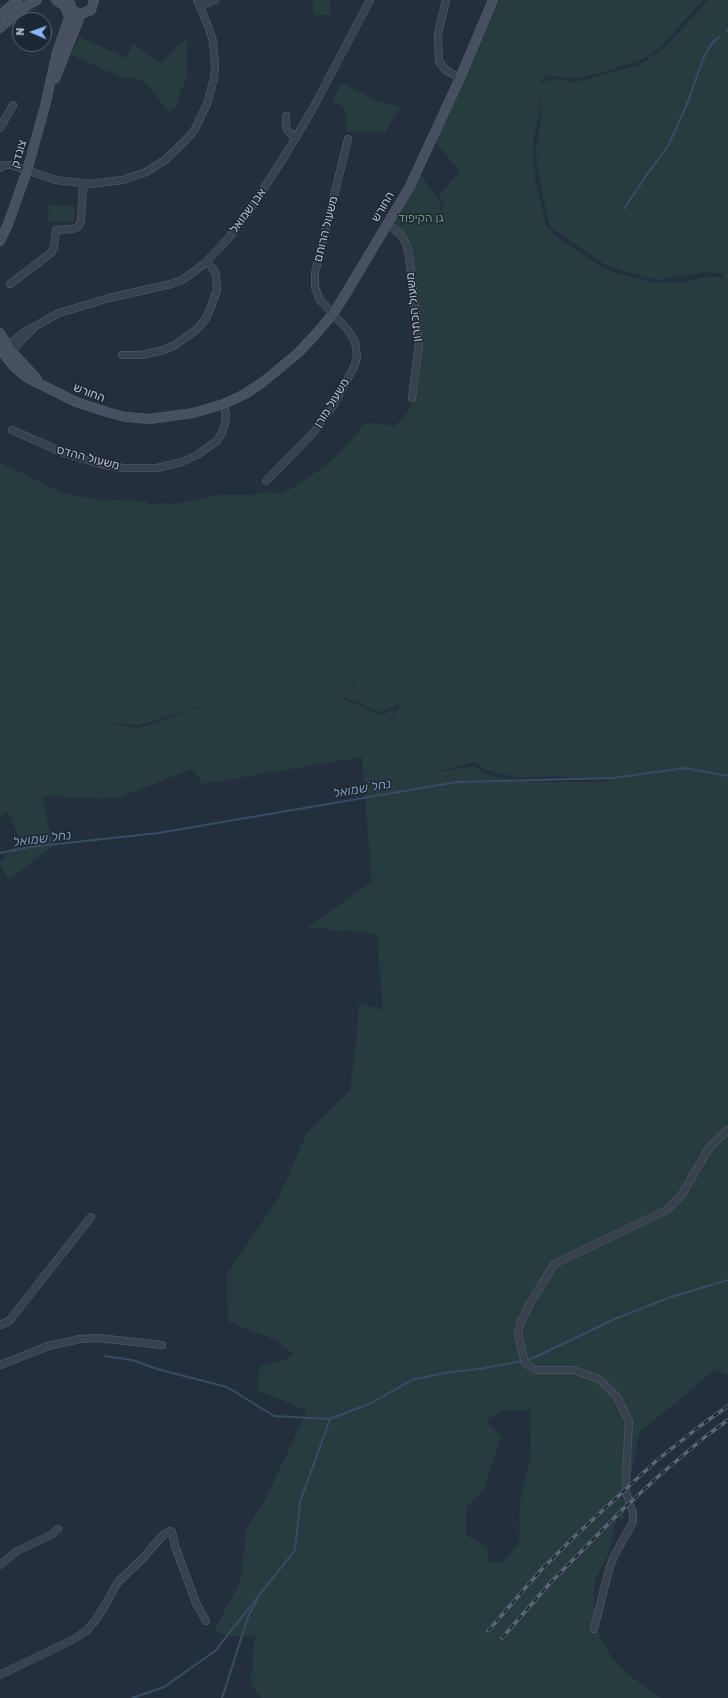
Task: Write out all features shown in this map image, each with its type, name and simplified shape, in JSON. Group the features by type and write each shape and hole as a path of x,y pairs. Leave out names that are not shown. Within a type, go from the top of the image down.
{"street":[{"path":"0,15 18,0"},
{"path":"0,28 29,4 37,0"},
{"path":"56,0 66,8 69,21"},
{"name":"צונדק","path":"45,106 82,14 91,10 94,0"},
{"path":"0,168 7,164 56,180 83,184 100,184 123,180 146,172 165,160 195,129 207,104 214,78 215,66 213,41 198,3 215,0"},
{"name":"אבן שמואל","path":"6,349 41,322 59,313 84,304 171,284 193,272 207,261 247,214 296,138 330,78 370,0"},
{"path":"446,0 438,34 439,62 447,71 460,78"},
{"name":"החורש","path":"0,333 6,349 45,386 76,402 110,413 126,416 150,419 194,414 224,404 245,394 263,382 298,353 333,314 388,223 412,181 460,78 493,0"},
{"path":"68,3 82,14"},
{"name":"צונדק","path":"0,241 8,224 27,171 45,106 57,52 69,21 68,3"},
{"path":"0,128 13,105"},
{"path":"286,116 288,130 296,138"},
{"name":"משעול הרותם","path":"333,314 320,300 317,294 315,287 315,273 348,139"},
{"path":"10,284 51,253 54,247 56,230 78,227 81,222 83,184"},
{"name":"צונדק","path":"0,228 13,208"},
{"name":"משעול הכתרון","path":"388,223 401,235 406,243 409,256 419,343 412,398"},
{"path":"122,355 142,355 164,350 175,346 196,330 205,320 217,290 214,270 207,261"},
{"name":"משעול מורן","path":"266,481 314,432 334,404 354,367 357,357 355,341 347,329 333,314"},
{"name":"משעול ההדס","path":"12,430 64,453 106,465 123,468 157,468 182,462 197,455 217,440 225,424 226,416 224,404"},
{"path":"594,1629 609,1569 633,1522 633,1513 629,1502 626,1482 626,1455 629,1421 617,1397 599,1379 573,1370 536,1370 525,1363 518,1334 520,1324 529,1305 554,1264 667,1210 681,1196 709,1148 728,1130"},
{"path":"0,1325 9,1321 90,1217"},
{"path":"0,1365 48,1346 80,1339 98,1338 162,1345"},
{"path":"0,1565 17,1551 51,1535 58,1529"},
{"path":"0,1675 74,1639 86,1631 95,1621 118,1582 144,1558 164,1534 170,1531 172,1532 175,1546 196,1603 206,1621"}],"green space":[{"path":"313,0 330,0 330,15 313,15"},
{"name":"גן הקיפוד","path":"500,0 703,0 661,47 648,57 608,71 578,78 548,76 540,83 554,79 576,82 639,65 666,46 708,0 728,0 728,1375 715,1370 639,1433 623,1519 617,1518 608,1555 594,1582 594,1622 603,1643 612,1658 629,1675 661,1698 261,1698 251,1684 255,1636 246,1637 223,1635 214,1630 240,1583 247,1528 266,1498 307,1411 258,1390 260,1366 281,1361 294,1355 277,1341 228,1321 227,1274 279,1197 307,1132 350,1090 357,1036 359,1003 383,1010 377,934 307,927 372,882 362,757 203,784 192,769 115,799 42,796 51,836 57,843 9,880 0,865 0,862 20,840 8,812 0,816 0,463 64,493 93,499 144,501 149,504 179,503 218,495 251,495 269,492 283,494 331,462 366,423 389,425 393,427 403,418 412,406 420,382 414,396 421,340 411,251 406,237 394,222 420,174 441,203 443,222 443,203 439,195 460,171 435,142","holes":["540,95 541,120 536,149 538,175 550,227 604,264 628,273 657,280 704,272 724,274 721,283 721,277 711,276 687,281 664,283 652,282 613,272 599,265 563,242 546,226 536,181 533,140 539,114","358,679 346,698 380,712 402,703 381,734 397,707 380,715 344,699","205,706 138,728 107,723 139,725","476,762 483,769 519,778 555,776 608,780 608,782 532,782 504,779 482,773 475,766 431,773","505,1410 530,1410 531,1455 520,1502 519,1542 502,1562 488,1562 487,1547 466,1535 466,1507 484,1489 501,1437 486,1420"]},
{"path":"80,37 126,58 133,44 160,63 180,43 187,40 187,75 175,108 170,113 144,81 118,76 71,55"},
{"path":"342,83 379,102 400,107 385,133 346,131 346,115 343,106 332,101"},
{"path":"49,205 75,206 74,222 48,221"}],"waterway":[{"path":"624,209 668,146 687,104 703,59 712,43 719,37"},
{"name":"נחל שמואל","path":"0,853 30,847 158,833 457,782 613,778 685,768 728,776"},
{"path":"527,1360 617,1318 674,1296 728,1280"},
{"path":"105,1356 132,1360 157,1369 227,1387 274,1416 330,1419 371,1403 412,1380 444,1373 479,1369 522,1361"},
{"path":"132,1698 164,1687 215,1651 295,1550 300,1502 330,1419"},
{"path":"222,1698 248,1617 259,1596"}],"railway":[{"path":"488,1631 541,1570 575,1536 656,1461 728,1406"},
{"path":"502,1638 551,1582 623,1509 662,1473 706,1436 728,1420"}]}
